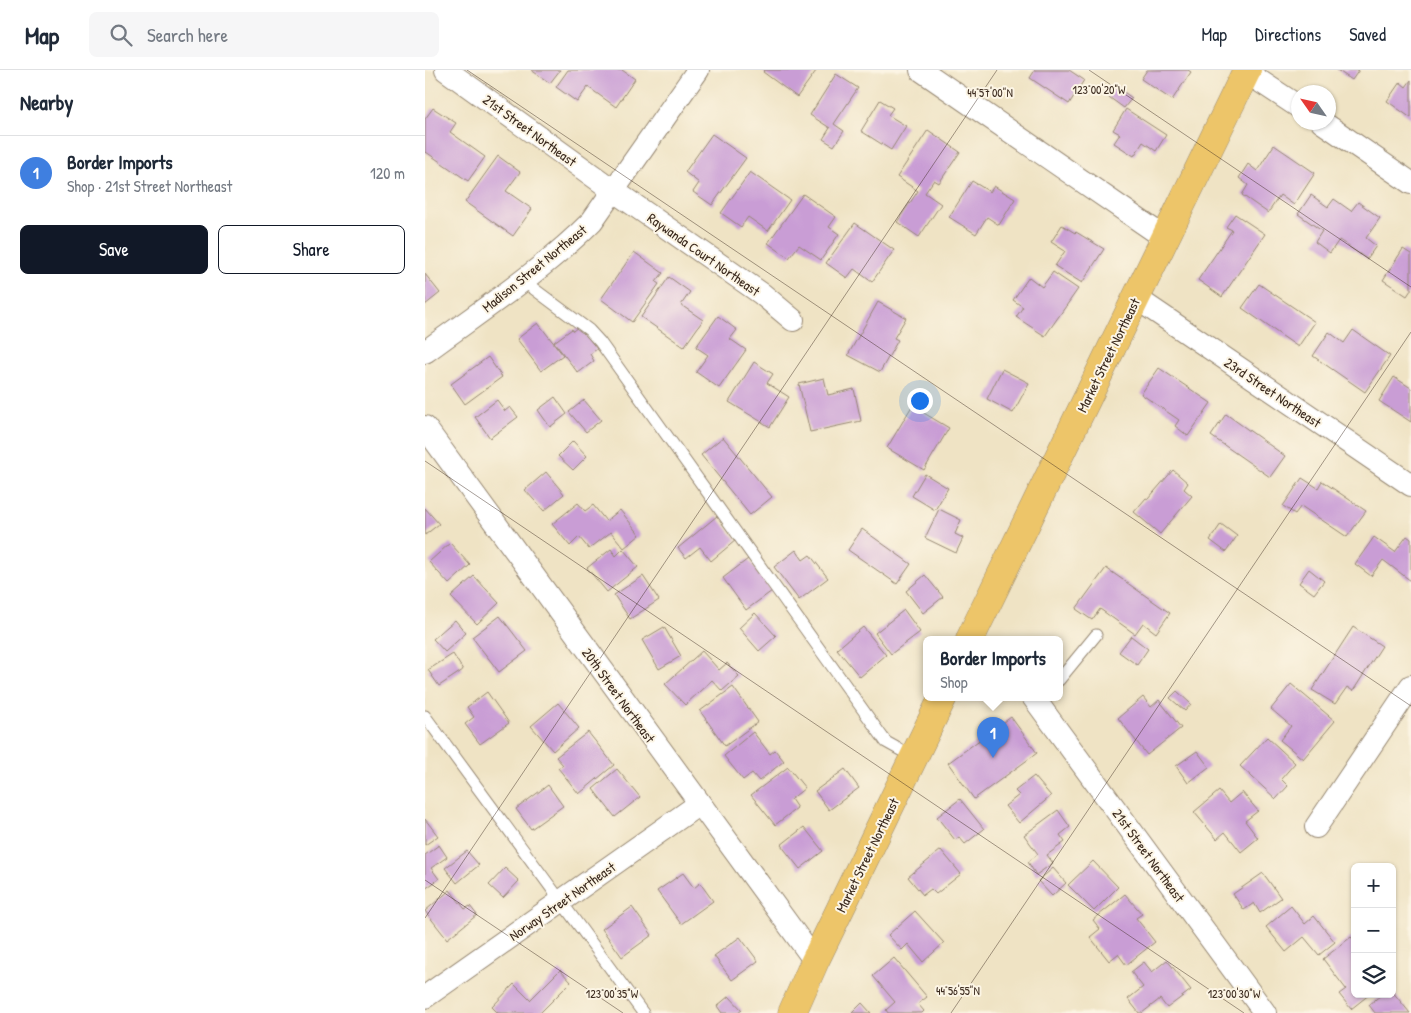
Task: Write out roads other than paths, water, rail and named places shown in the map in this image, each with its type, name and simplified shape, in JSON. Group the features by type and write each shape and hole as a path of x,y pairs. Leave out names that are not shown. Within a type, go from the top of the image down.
{"main road":[{"name":"Market Street Northeast","path":"972,636 1246,71"},
{"name":"Market Street Northeast","path":"792,1013 815,961 941,701"}],"street":[{"name":"21st Street Northeast","path":"446,70 613,191"},
{"name":"Madison Street Northeast","path":"425,352 522,280 571,241 592,221 698,70"},
{"path":"921,70 1165,238"},
{"path":"1246,71 1291,102"},
{"path":"1334,130 1411,183"},
{"name":"Raywanda Court Northeast","path":"613,191 762,294 793,320"},
{"name":"23rd Street Northeast","path":"1136,298 1411,486"},
{"name":"20th Street Northeast","path":"425,427 815,961"},
{"path":"1316,827 1411,686"},
{"name":"21st Street Northeast","path":"1040,701 1265,1013"},
{"name":"Norway Street Northeast","path":"425,996 699,804"},
{"path":"425,996 438,1013"}],"lane":[{"path":"522,280 594,335 886,742 915,758"},
{"path":"1063,675 1096,635"},
{"path":"425,716 643,1013"}],"place":[{"name":"Border Imports","path":"993,758"}]}
